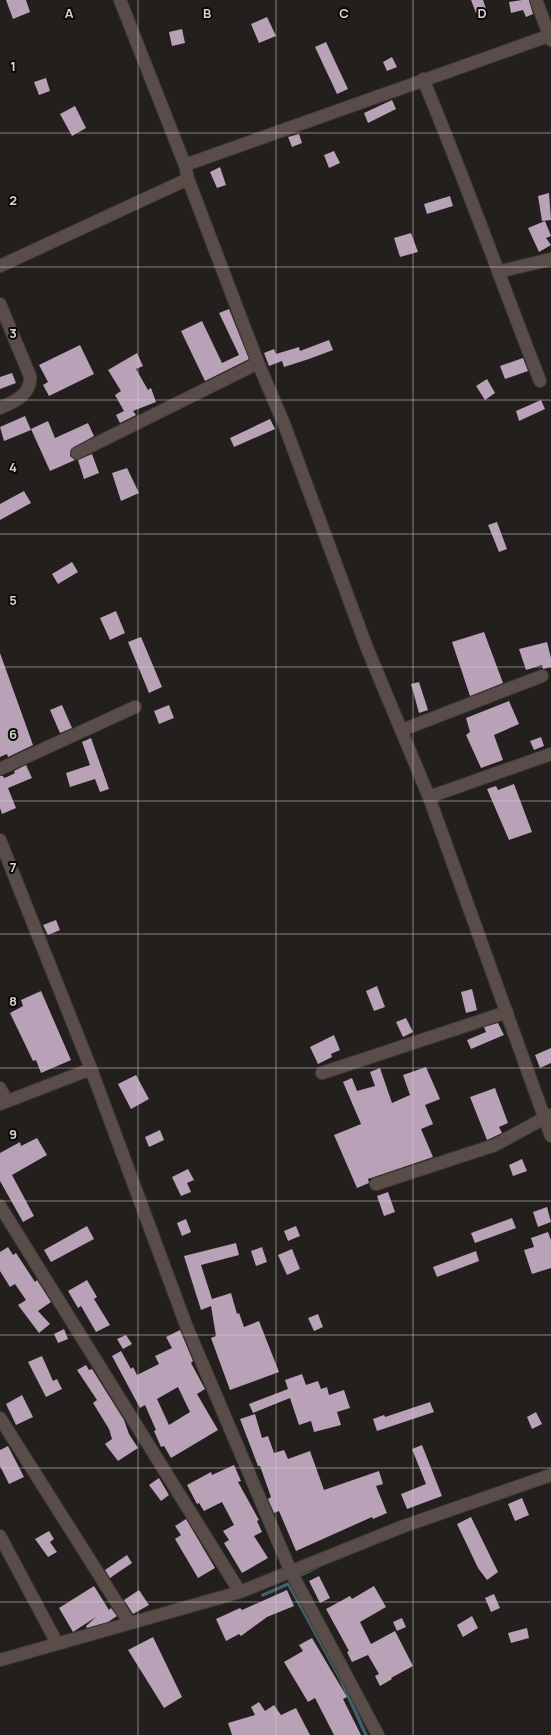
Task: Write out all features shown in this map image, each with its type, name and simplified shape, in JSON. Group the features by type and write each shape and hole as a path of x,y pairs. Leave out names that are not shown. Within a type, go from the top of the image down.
{"street":[{"path":"120,0 185,165 188,178 258,363 284,424 367,648 429,797 506,1012 547,1116 551,1136"},
{"path":"185,165 423,79 550,37 536,0"},
{"path":"423,79 458,163 540,381"},
{"path":"0,266 188,178"},
{"path":"498,272 551,259"},
{"path":"0,304 30,376 31,382 28,390 20,398 0,408"},
{"path":"77,452 258,363"},
{"path":"402,730 542,676"},
{"path":"0,769 135,707"},
{"path":"429,797 551,754"},
{"path":"0,840 91,1069 186,1325 291,1572 377,1735"},
{"path":"322,1073 506,1012"},
{"path":"0,1088 3,1102 91,1069"},
{"path":"376,1184 495,1145 547,1116"},
{"path":"0,1206 240,1592"},
{"path":"0,1418 129,1622"},
{"path":"0,1660 129,1622 240,1592 404,1526 551,1475"},
{"path":"0,1536 57,1643"}],"building":[{"path":"6,0 26,0 30,12 13,19"},
{"path":"471,0 483,0 486,9 476,13"},
{"path":"529,0 533,14 526,17 523,10 511,13 509,2"},
{"path":"267,17 276,36 259,43 251,24"},
{"path":"182,29 185,43 172,46 169,32"},
{"path":"326,42 348,89 337,94 315,47"},
{"path":"392,57 397,67 387,71 383,62"},
{"path":"46,78 50,91 39,95 34,82"},
{"path":"392,100 396,109 368,123 364,113"},
{"path":"75,106 86,128 72,136 60,114"},
{"path":"299,134 302,143 292,147 288,137"},
{"path":"334,151 340,163 329,168 324,155"},
{"path":"220,167 226,185 217,188 210,172"},
{"path":"549,193 551,220 542,221 538,196"},
{"path":"450,196 453,206 427,214 424,204"},
{"path":"545,221 551,236 546,238 551,245 539,252 528,228"},
{"path":"411,233 418,252 400,257 394,238"},
{"path":"229,309 249,359 205,381 181,331 202,321 222,363 239,355 219,313"},
{"path":"329,340 333,350 284,367 282,361 269,366 264,353 274,349 276,354 299,347 300,351"},
{"path":"80,345 94,374 49,396 43,385 48,382 39,365"},
{"path":"137,353 143,366 136,369 148,390 151,388 156,402 133,411 136,415 120,423 116,415 124,411 115,395 121,391 108,370"},
{"path":"523,358 528,371 505,379 500,366"},
{"path":"12,373 16,383 0,389 0,377"},
{"path":"487,379 495,393 485,400 476,386"},
{"path":"541,400 545,409 519,421 516,411"},
{"path":"25,416 31,430 4,441 0,427"},
{"path":"270,419 275,429 234,447 230,438"},
{"path":"48,421 55,438 88,423 94,436 71,449 70,456 75,460 50,471 31,429"},
{"path":"92,454 99,473 84,479 78,460"},
{"path":"127,468 139,493 121,501 112,473"},
{"path":"24,491 31,503 0,520 0,504"},
{"path":"497,522 507,549 499,552 488,525"},
{"path":"72,562 78,572 58,584 52,574"},
{"path":"116,611 125,633 110,640 100,618"},
{"path":"484,632 503,683 470,696 452,642"},
{"path":"141,637 162,687 149,693 128,642"},
{"path":"547,642 551,658 551,667 543,669 542,665 526,670 519,649"},
{"path":"0,653 33,745 8,757 7,754 0,757"},
{"path":"419,682 428,710 419,713 411,684"},
{"path":"509,701 519,724 494,735 503,760 481,768 466,735 470,732 466,718"},
{"path":"62,705 72,728 60,733 50,710"},
{"path":"169,705 174,718 159,724 154,711"},
{"path":"541,737 544,746 534,750 530,741"},
{"path":"91,738 109,789 100,792 95,779 70,787 66,773 90,765 82,742"},
{"path":"26,765 32,778 8,788 16,808 2,814 0,808 0,776 3,776 4,778 7,777 15,773 14,771"},
{"path":"514,784 532,832 509,840 487,789 496,786 498,790"},
{"path":"56,920 60,930 48,935 43,925"},
{"path":"377,986 385,1007 374,1011 366,991"},
{"path":"472,989 477,1010 466,1013 461,992"},
{"path":"41,991 71,1060 41,1073 36,1060 33,1061 10,1013 23,1006 21,1000"},
{"path":"406,1018 413,1032 403,1037 396,1022"},
{"path":"498,1023 504,1035 471,1049 467,1040 486,1032 484,1027"},
{"path":"334,1035 340,1050 331,1054 332,1057 318,1064 310,1047"},
{"path":"551,1048 551,1063 540,1068 535,1055"},
{"path":"426,1067 440,1099 425,1105 433,1124 421,1129 433,1157 368,1179 369,1183 357,1188 334,1135 361,1124 343,1082 352,1078 357,1091 375,1086 370,1072 380,1068 392,1103 410,1095 403,1075"},
{"path":"136,1075 149,1099 131,1109 118,1084"},
{"path":"495,1088 508,1123 499,1127 502,1133 487,1140 470,1097"},
{"path":"160,1130 164,1140 149,1147 145,1137"},
{"path":"37,1138 47,1155 12,1175 34,1216 23,1222 0,1181 0,1153 20,1142 21,1146"},
{"path":"522,1159 527,1171 513,1176 509,1165"},
{"path":"188,1169 194,1180 187,1183 191,1192 181,1196 172,1177"},
{"path":"388,1192 395,1212 384,1216 377,1196"},
{"path":"547,1207 551,1222 538,1227 533,1212"},
{"path":"512,1218 516,1228 475,1243 471,1233"},
{"path":"186,1219 191,1232 182,1236 177,1223"},
{"path":"87,1226 94,1239 51,1262 44,1250"},
{"path":"296,1226 300,1236 288,1241 284,1231"},
{"path":"548,1232 551,1240 551,1268 532,1274 524,1250 534,1247 531,1238"},
{"path":"236,1243 239,1255 201,1265 212,1299 231,1293 237,1314 239,1313 244,1327 259,1321 279,1372 230,1390 211,1338 216,1336 211,1306 201,1310 184,1256"},
{"path":"8,1247 13,1255 16,1253 35,1282 37,1280 51,1302 38,1311 50,1324 39,1333 18,1305 26,1300 15,1284 10,1287 0,1271 0,1252"},
{"path":"262,1247 267,1262 256,1266 251,1251"},
{"path":"292,1249 300,1269 287,1275 278,1255"},
{"path":"476,1251 479,1261 437,1277 433,1267"},
{"path":"87,1280 97,1297 94,1299 110,1325 96,1332 81,1306 78,1308 68,1291"},
{"path":"318,1314 323,1327 314,1331 308,1318"},
{"path":"64,1329 68,1339 58,1343 54,1334"},
{"path":"180,1330 193,1361 191,1363 205,1389 197,1394 218,1430 171,1458 164,1446 161,1447 154,1431 156,1430 145,1405 140,1408 112,1356 121,1351 131,1369 133,1367 137,1375 159,1364 155,1356 172,1348 166,1337","holes":["178,1387 190,1412 169,1425 157,1399"]},
{"path":"126,1335 132,1344 123,1349 117,1339"},
{"path":"42,1356 53,1381 57,1379 62,1389 46,1397 28,1362"},
{"path":"86,1365 89,1370 92,1369 124,1420 129,1434 138,1448 118,1461 105,1444 112,1439 109,1429 93,1403 97,1400 77,1370"},
{"path":"302,1374 306,1385 318,1381 321,1389 327,1387 329,1395 344,1390 350,1408 337,1412 341,1425 314,1432 311,1421 299,1425 290,1398 253,1413 249,1404 288,1389 285,1380"},
{"path":"22,1395 33,1417 16,1425 6,1404"},
{"path":"430,1402 434,1412 377,1431 373,1419 384,1415 385,1417"},
{"path":"536,1412 542,1424 532,1429 527,1417"},
{"path":"255,1414 262,1438 268,1436 274,1453 284,1450 288,1459 310,1451 324,1490 379,1471 383,1484 376,1486 387,1513 373,1519 372,1517 296,1551 279,1511 274,1513 268,1499 271,1497 260,1466 258,1466 240,1419"},
{"path":"422,1445 442,1496 407,1509 401,1494 426,1484 412,1449"},
{"path":"8,1446 24,1477 9,1484 0,1466 0,1450"},
{"path":"234,1465 241,1481 238,1482 259,1520 257,1521 262,1532 254,1536 268,1558 242,1573 224,1543 229,1540 223,1531 234,1525 222,1502 204,1511 199,1503 197,1504 187,1485 211,1472 212,1475"},
{"path":"159,1478 169,1495 161,1501 149,1485"},
{"path":"522,1498 529,1515 515,1521 508,1504"},
{"path":"471,1517 498,1572 487,1580 478,1568 457,1524"},
{"path":"186,1519 215,1568 198,1578 175,1539 181,1535 175,1526"},
{"path":"49,1531 54,1539 50,1542 57,1552 48,1557 35,1539"},
{"path":"127,1555 132,1563 110,1578 105,1570"},
{"path":"319,1576 330,1598 320,1603 309,1581"},
{"path":"94,1586 109,1610 111,1608 117,1616 108,1622 87,1628 86,1626 96,1617 73,1632 59,1608"},
{"path":"374,1586 386,1607 360,1622 371,1644 395,1631 413,1666 380,1686 375,1676 379,1674 368,1655 352,1662 347,1652 349,1651 326,1609 350,1596 352,1599"},
{"path":"139,1590 149,1605 133,1614 124,1600"},
{"path":"287,1590 294,1606 267,1617 241,1636 239,1634 226,1641 216,1619 240,1608 242,1610"},
{"path":"494,1594 500,1608 491,1612 485,1598"},
{"path":"472,1616 478,1628 463,1637 457,1625"},
{"path":"402,1618 406,1627 397,1631 393,1622"},
{"path":"527,1628 529,1638 511,1643 508,1633"},
{"path":"153,1637 182,1697 164,1708 128,1650"},
{"path":"312,1638 347,1697 343,1699 361,1735 334,1735 315,1698 308,1702 284,1662 303,1651 299,1645"},
{"path":"259,1702 265,1711 274,1705 281,1715 296,1708 310,1735 232,1735 228,1723 255,1715 251,1707"}],"waterway":[{"path":"301,1575 319,1566"},
{"path":"263,1595 288,1584"},
{"path":"289,1585 340,1678 366,1735"}]}
